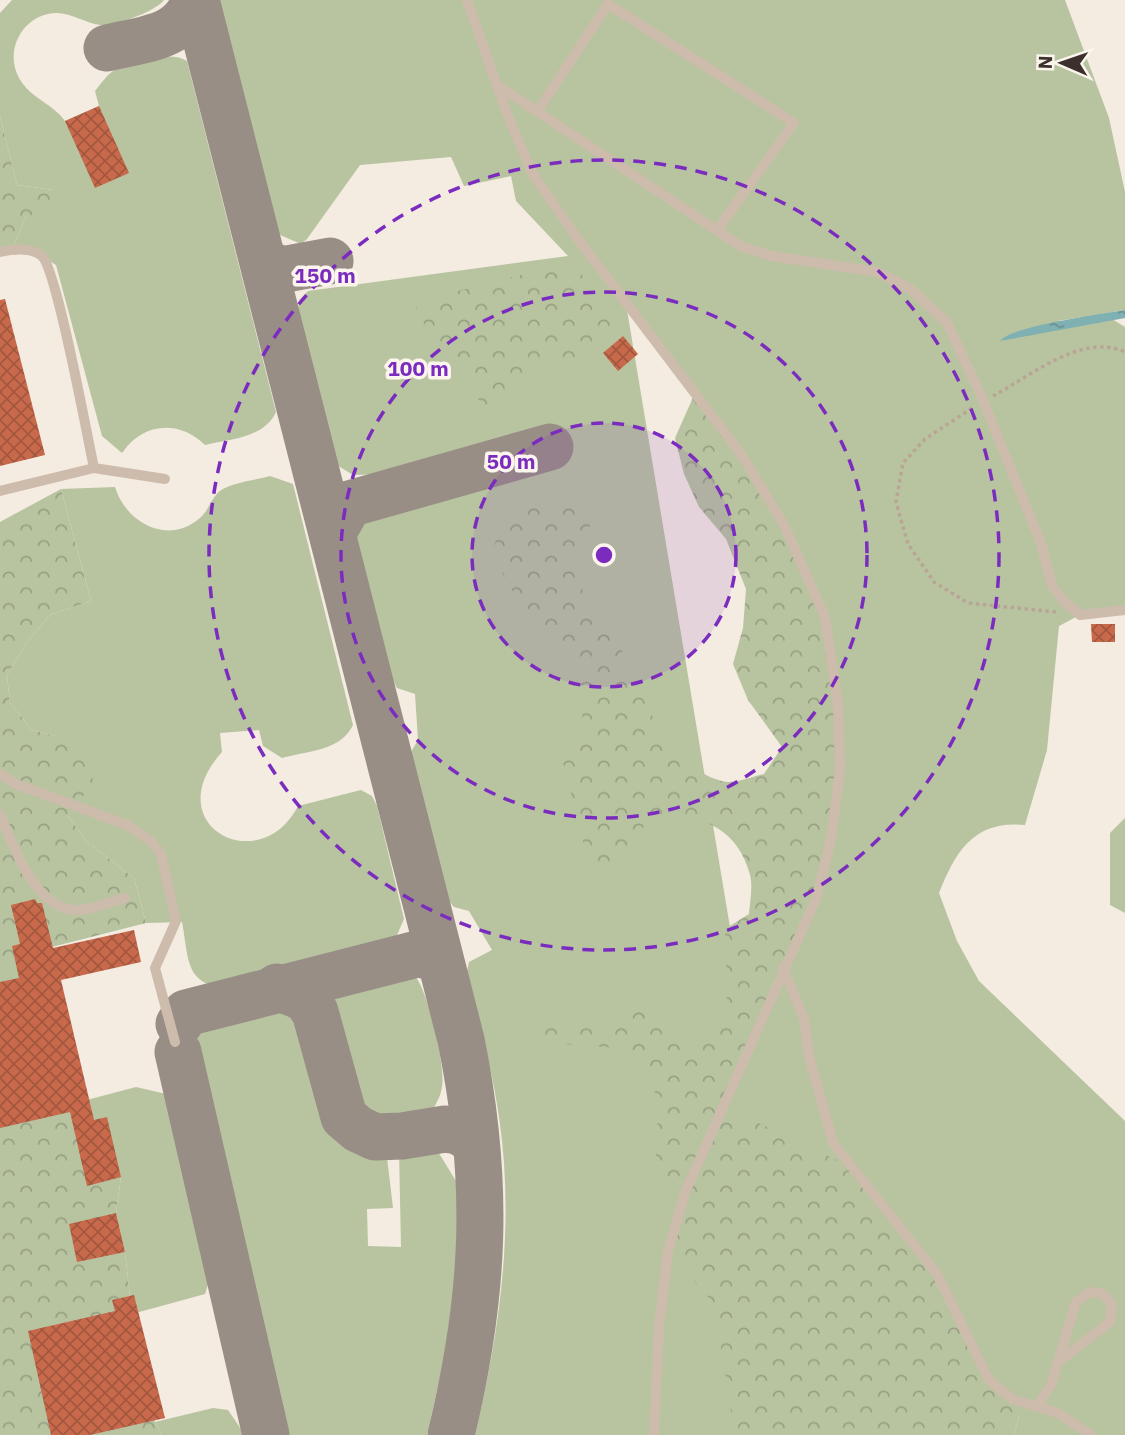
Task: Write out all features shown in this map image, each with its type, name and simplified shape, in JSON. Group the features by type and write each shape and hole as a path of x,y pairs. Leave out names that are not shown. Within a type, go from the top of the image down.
{"lane":[{"path":"467,0 532,173 580,242 741,454 784,525 825,617 838,706 840,769 831,839 816,898 686,1190 668,1251 659,1326 654,1435"},
{"path":"537,111 608,4 794,123 718,230"},
{"path":"497,85 742,247 772,256 878,272 912,290 947,323 983,401 1041,543 1052,586 1063,601 1080,615 1125,610"},
{"path":"0,252 35,251 44,258 55,288 94,468"},
{"path":"0,491 94,468 164,479"},
{"path":"0,774 16,783 127,825 151,841 161,854 176,921 155,968 175,1042"},
{"path":"0,814 35,887 59,906 74,911 125,898"},
{"path":"783,967 804,1019 809,1056 833,1143 937,1274 989,1380 1012,1399 1058,1413 1091,1435"},
{"path":"1037,1407 1051,1385 1057,1363 1076,1302 1090,1292 1102,1294 1112,1304 1110,1322 1057,1363"}],"path":[{"path":"1080,615 968,603 934,582 908,544 897,502 902,463 925,439 983,401 1061,356 1088,346 1125,352"}],"green space":[{"path":"12,0 164,0 144,13 107,25 58,13 46,14 27,25 20,34 14,55 15,67 24,85 65,121 99,106 95,91 115,70 162,57 187,61 276,412 264,427 246,436 205,445 184,431 173,428 150,430 130,443 122,453 102,436 56,265 44,258 12,250 26,216 54,190 17,185 0,117 0,13"},
{"path":"219,0 1065,0 1109,118 1125,192 1125,310 1058,321 1086,323 1112,319 1125,327 1125,610 1091,609 1059,626 1047,750 1025,825 993,827 980,833 960,851 939,893 957,941 979,981 1125,1121 1125,1435 1014,1435 1019,1415 815,1435 475,1435 498,1316 506,1197 496,1098 467,971 469,962 492,950 469,911 454,907 447,899 411,760 411,752 418,740 415,694 397,688 391,676 356,539 357,528 371,514 538,469 353,475 340,467 334,459 298,312 299,300 308,291 568,256 516,201 511,176 464,186 451,157 360,165 301,244 280,235 275,226","holes":["626,304 784,525 816,898 749,1041"]},
{"path":"0,117 17,185 54,190 55,213 26,216 12,250 0,252"},
{"path":"573,262 618,328 584,357 559,360 535,374 518,391 488,406 482,403 469,384 445,360 445,345 429,332 414,302"},
{"path":"695,393 784,525 825,617 840,770 816,899 722,1106 850,1166 937,1274 989,1380 1019,1415 1014,1435 735,1435 714,1304 668,1251 686,1190 662,1182 655,1169 659,1101 641,1062 618,1048 532,1042 526,1035 529,1024 536,1019 606,1026 621,1013 642,1010 668,1035 705,1035 727,1006 725,929 749,914 751,879 744,858 725,834 700,820 651,817 619,859 590,869 560,750 579,739 585,697 571,650 516,598 492,554 503,528 521,512 546,504 574,501 591,523 580,566 581,586 589,609 609,617 639,689 667,739 685,759 704,774 731,782 764,774 782,747 748,700 733,664 743,628 746,589 726,539 699,507 684,474 675,438"},
{"path":"270,476 293,484 353,725 348,734 332,745 282,758 263,746 259,730 220,733 222,752 205,778 201,802 207,821 221,834 240,841 261,839 281,828 298,806 361,790 372,796 377,806 404,919 394,942 383,951 229,988 214,986 196,976 188,958 182,922 146,923 134,878 87,842 68,816 56,736 32,730 10,703 7,675 27,642 50,615 91,601 61,489 115,487 120,500 138,520 162,530 175,530 200,518 223,489"},
{"path":"61,489 91,601 50,615 27,642 7,675 10,703 32,730 56,736 82,756 94,782 68,816 87,842 134,878 146,923 48,948 86,1112 107,1117 121,1177 116,1213 125,1252 132,1314 155,1422 162,1435 0,1435 0,522"},
{"path":"1125,818 1125,913 1110,905 1110,833"},
{"path":"390,965 410,972 420,984 435,1030 443,1077 439,1096 424,1121 388,1129 377,1126 363,1111 329,1010 340,990 352,978 368,970"},
{"path":"273,999 295,1015 321,1115 333,1131 347,1142 386,1149 393,1208 367,1209 368,1246 401,1247 399,1150 425,1145 437,1150 459,1186 458,1256 445,1354 427,1435 289,1435 197,1036 201,1025 217,1011 239,1004"},
{"path":"136,1087 166,1094 211,1274 205,1294 132,1314 125,1252 116,1213 121,1177 86,1112 83,1101"},
{"path":"213,1408 228,1410 245,1435 162,1435 155,1422"}],"water":[{"path":"1125,310 1125,318 1000,341 1021,330"}],"building":[{"path":"99,106 129,173 95,188 65,121"},
{"path":"5,299 45,455 0,466 0,300"},
{"path":"623,336 638,354 618,371 603,353"},
{"path":"1091,624 1115,624 1115,642 1092,642"},
{"path":"35,899 37,903 42,903 53,948 134,930 141,962 61,980 94,1120 107,1117 121,1177 87,1186 70,1112 0,1128 0,982 19,978 12,946 20,944 11,905"},
{"path":"116,1213 125,1252 77,1262 69,1224"},
{"path":"134,1295 165,1418 90,1435 51,1435 28,1331 115,1311 112,1300"}],"taxiway":[{"path":"107,48 147,39 171,30 181,23 195,0"},
{"path":"196,0 461,1040 476,1142 480,1238 471,1334 451,1435"},
{"path":"273,266 281,270 330,261"},
{"path":"337,525 349,504 550,447"},
{"path":"179,1024 186,1013 421,953 430,957"},
{"path":"277,987 305,998 315,1012 344,1117 358,1129 375,1137 445,1129 458,1131 470,1138"},
{"path":"178,1052 266,1435"}]}
